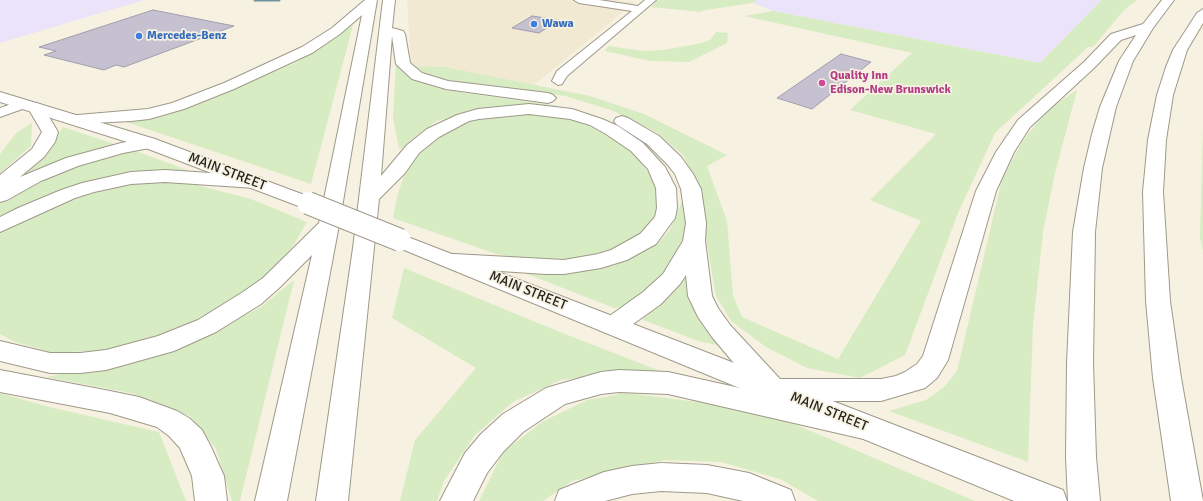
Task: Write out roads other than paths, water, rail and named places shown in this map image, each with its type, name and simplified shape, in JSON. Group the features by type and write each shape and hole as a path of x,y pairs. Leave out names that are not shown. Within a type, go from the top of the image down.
{"main road":[{"path":"1084,501 1081,457 1080,363 1084,232 1093,168 1108,106 1126,61 1147,27 1168,0"},
{"path":"332,501 369,198 387,30 377,1"},
{"path":"72,119 149,114 216,92 254,76 307,50 377,1"},
{"path":"271,501 377,1"},
{"path":"1187,501 1167,378 1160,316 1154,240 1153,192 1157,140 1165,95 1173,67 1180,50 1203,13"},
{"path":"387,30 399,34 402,64 417,76 426,80 446,85 570,102 601,112 641,132 665,150 684,174 691,189 696,223 694,241 698,283 700,296 707,311 721,331 773,390 881,390 899,386 915,380 927,371 935,360 946,328 986,191 1005,152 1024,124 1116,38 1147,27"},
{"name":"MAIN STREET","path":"0,97 149,143 255,182 1051,501"},
{"path":"0,184 38,153 46,142 50,132 30,106"},
{"path":"369,198 398,169 413,149 433,133 463,118 478,114 522,109 547,110 572,114 596,122 612,130 637,147 648,158 656,167 666,188 668,208 665,218 658,228 648,239 619,255 601,261 564,267 454,261"},
{"path":"0,196 34,177 72,162 121,148 149,143"},
{"path":"0,226 25,212 68,194 89,187 131,178 165,176 255,182"},
{"path":"0,351 24,358 50,363 80,363 106,360 165,344 207,326 252,298 271,283 329,225"},
{"path":"613,326 663,289 680,266 694,241"},
{"path":"0,381 110,402 139,409 167,419 179,427 190,439 200,456 208,476 211,501"},
{"path":"456,501 476,463 492,443 513,423 556,396 601,383 619,381 668,384 868,428"},
{"path":"571,501 604,486 632,480 661,477 707,479 724,482 749,488 778,501"}],"street":[{"path":"579,0 640,9"},
{"path":"558,81 561,74 651,0"},
{"path":"0,113 30,106"}],"waterway":[{"path":"255,0 279,0"}],"place":[{"name":"Wawa","path":"534,24"},
{"name":"Mercedes-Benz","path":"139,36"},
{"name":"Quality Inn Edison-New Brunswick","path":"822,83"}]}
